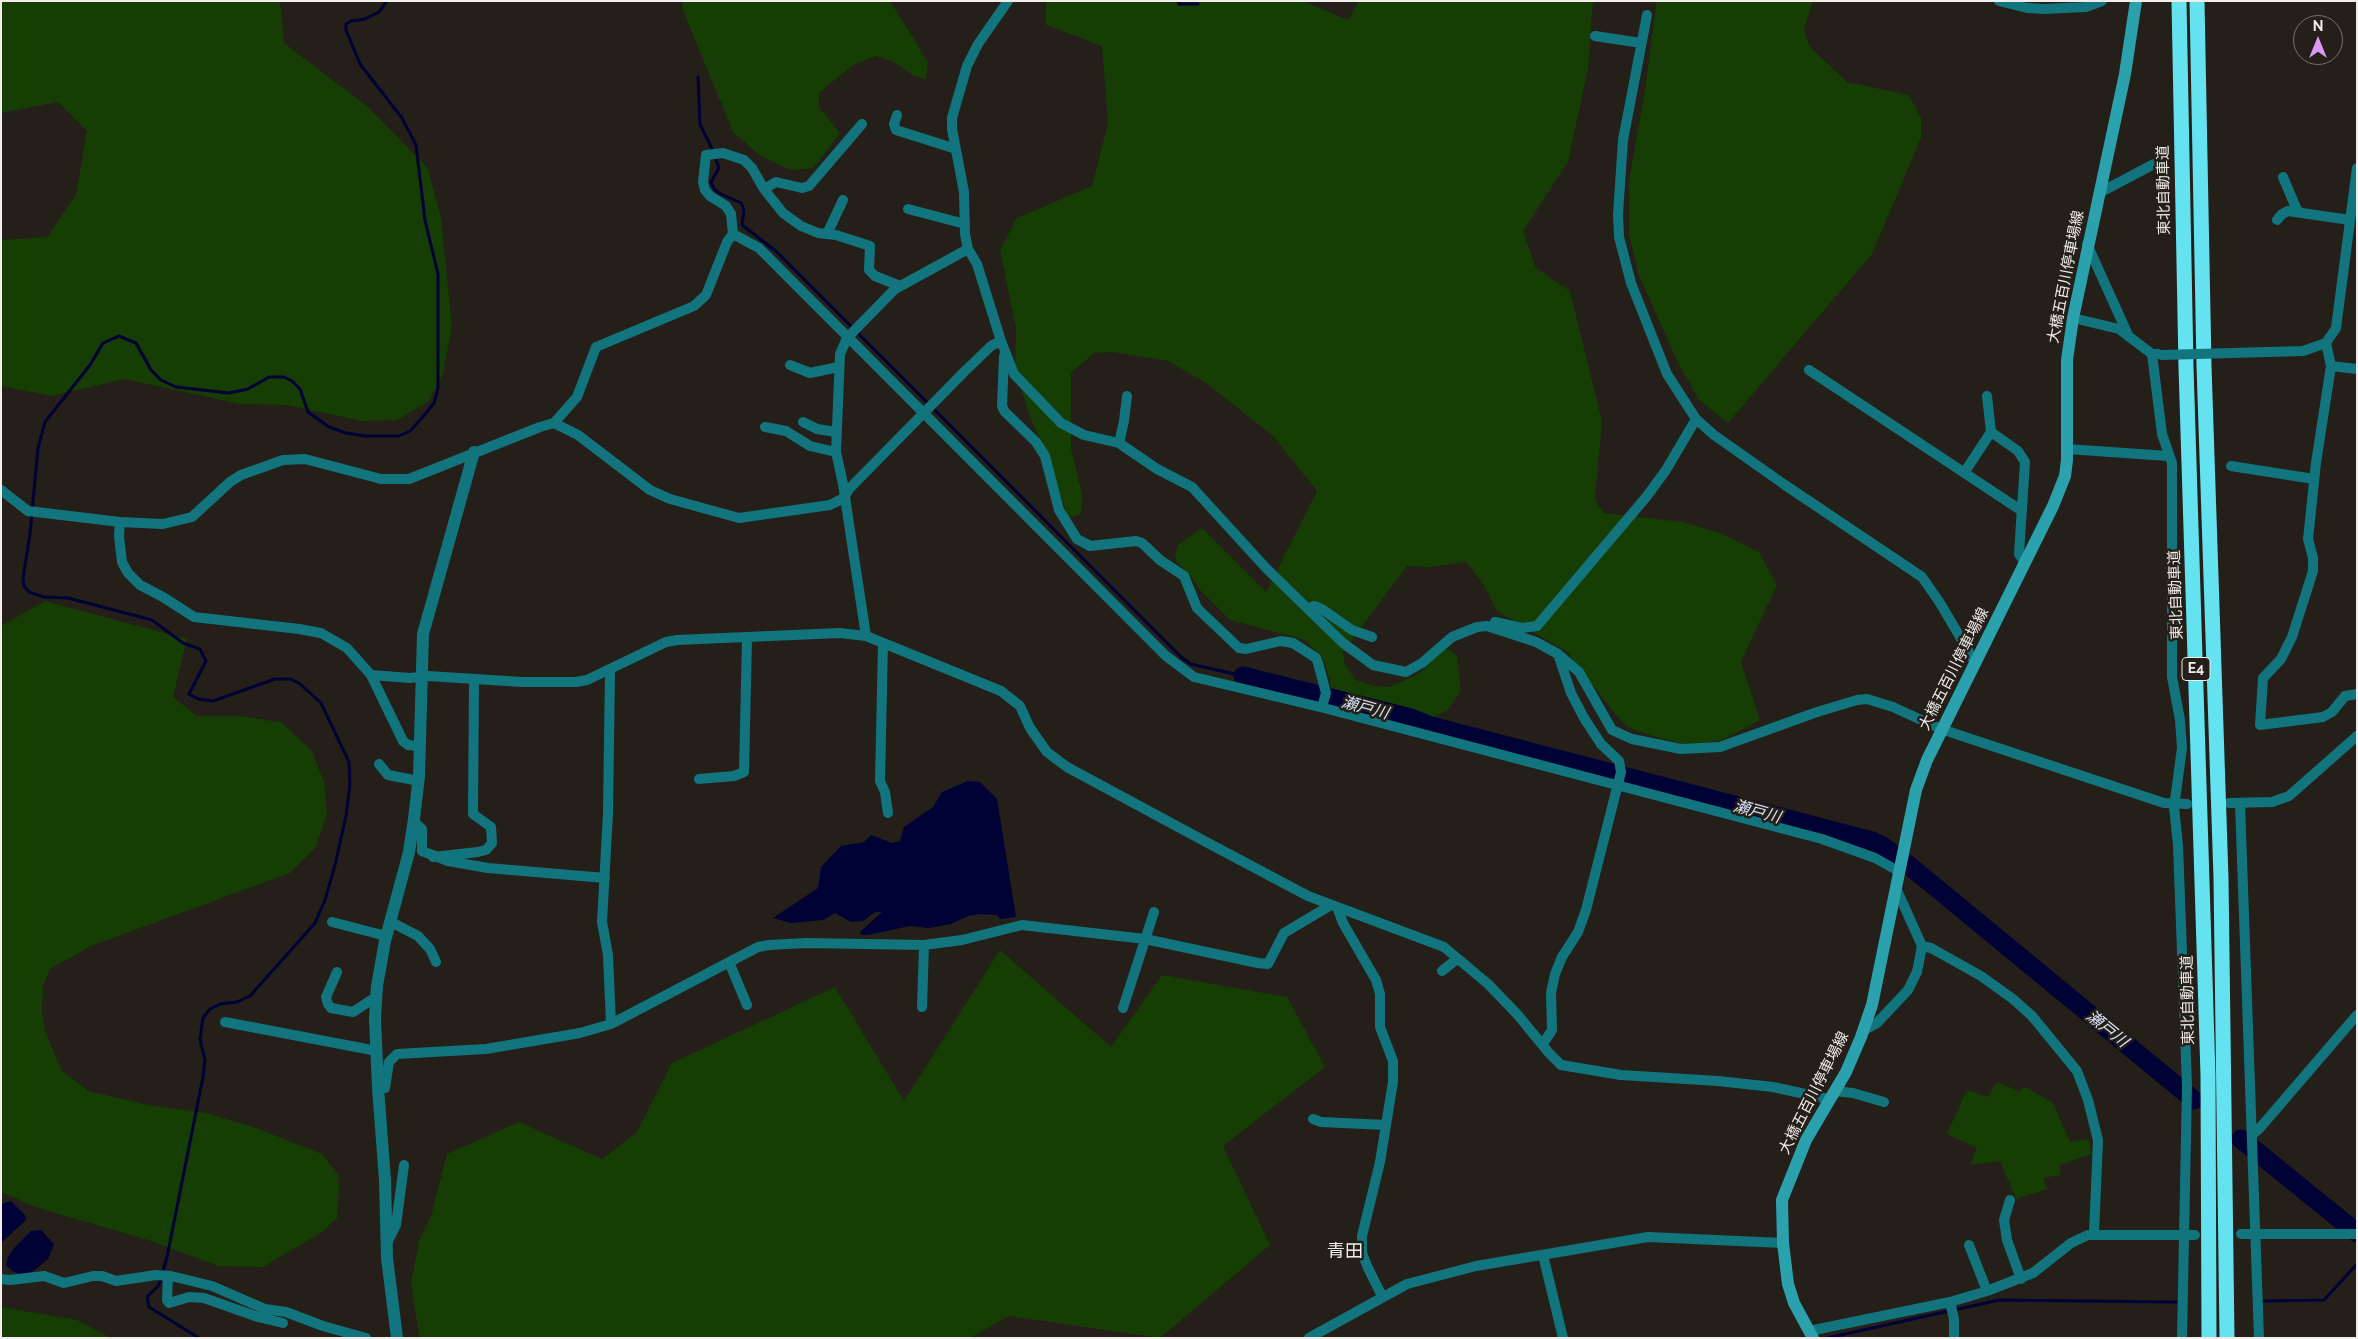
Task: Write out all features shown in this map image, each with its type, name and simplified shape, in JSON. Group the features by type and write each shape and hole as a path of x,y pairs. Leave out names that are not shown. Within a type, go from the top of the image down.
{"highway":[{"name":"東北自動車道","path":"2179,1 2186,367 2207,1056 2209,1338"},
{"name":"E4","path":"2197,1 2203,327 2221,878 2227,1338"}],"main road":[{"name":"大橋五百川停車場線","path":"1812,1335 1794,1303 1788,1284 1783,1243 1782,1200 1806,1140 1846,1072 1864,1030 1872,1005 1916,790 1941,729 1976,664 2065,476 2067,449 2067,360 2073,318 2087,244 2125,74 2136,1"}],"street":[{"path":"1008,1 978,44 967,66 952,118 964,192 968,249 977,264 1001,341 1014,374 1066,427 1091,437 1119,443 1164,472 1192,487 1266,568 1361,658 1373,666 1406,672 1422,663 1457,634 1477,627 1493,628 1536,642 1558,654 1579,672 1612,730 1632,739 1681,748 1720,747 1816,712 1856,700 1867,699 1893,707 1941,729 2164,803 2187,804"},
{"path":"1999,1 2027,8 2045,9 2086,7 2102,1"},
{"path":"1647,15 1624,140 1618,214 1619,237 1631,283 1667,374 1696,419 1714,435 1777,480 1922,577 1940,602 1976,664"},
{"path":"1595,36 1641,43"},
{"path":"897,115 894,124 896,130 956,149"},
{"path":"764,189 776,182 802,188 809,186 862,124"},
{"path":"1,490 28,511 120,522 163,524 192,517 230,482 241,475 283,460 305,459 395,481 409,479 474,452 554,423 577,397 596,347 702,301 706,295 726,242 733,234 733,220 726,206 710,196 705,190 706,155 715,153 734,155 744,160 752,168 764,189 783,213 795,222 818,233 870,246 869,270 875,276 900,286"},
{"path":"2099,193 2154,164"},
{"path":"2073,318 2119,329 2157,354 2304,351 2326,343 2336,328 2357,168"},
{"path":"2284,176 2297,210 2301,213"},
{"path":"827,234 843,200"},
{"path":"908,209 965,224"},
{"path":"2277,220 2288,211 2350,220"},
{"path":"733,234 759,248 853,332 1179,667 1194,677 1620,779 1822,839 1876,858 1900,870"},
{"path":"2087,244 2129,337"},
{"path":"866,636 836,452 840,354 853,332 900,286 968,249"},
{"path":"554,423 578,434 650,490 670,499 739,518 830,505 844,498 849,489 991,346 1001,341"},
{"path":"2326,343 2331,366 2314,479 2308,539 2313,558 2313,571 2292,637 2281,659 2263,678 2260,726 2323,717 2332,712 2345,696 2357,694"},
{"path":"1005,352 1002,406 1005,412 1036,442 1046,456 1060,510 1077,539 1090,546 1142,543 1160,560 1184,576 1197,608 1240,648 1246,649 1281,641 1294,643 1316,658 1326,693 1322,707"},
{"path":"2157,354 2162,434 2172,469 2172,677 2180,720 2182,748 2174,804 2178,845 2187,1086 2182,1338"},
{"path":"790,365 810,373 838,367"},
{"path":"2331,366 2357,369"},
{"path":"1809,370 2022,511"},
{"path":"1119,443 1127,396"},
{"path":"1964,473 1992,432 1987,396"},
{"path":"1493,628 1495,622 1522,628 1537,626 1647,496 1666,470 1696,419"},
{"path":"803,422 817,429 836,432"},
{"path":"765,428 786,431 800,442 836,452"},
{"path":"1992,432 2018,451 2025,462 2019,554 2024,563"},
{"path":"2067,449 2168,456"},
{"path":"397,1338 387,1244 385,1180 378,1088 376,997 386,936 409,852 414,822 420,746 423,634 474,452"},
{"path":"2231,466 2314,479"},
{"path":"120,522 119,536 122,562 128,573 140,585 194,618 299,629 321,634 347,648 371,675 403,741 408,745 420,746"},
{"path":"1308,609 1314,606 1322,608 1352,630 1372,637"},
{"path":"371,675 576,682 587,680 610,670 666,642 708,638 840,633 866,636 1001,691 1020,706 1030,728 1047,752 1067,767 1308,896 1444,947 1488,984 1561,1065 1602,1073 1773,1087 1831,1095 1860,1094 1884,1102"},
{"path":"699,779 734,776 744,772 747,638"},
{"path":"883,643 880,781 885,792 888,813"},
{"path":"1542,1044 1552,1030 1551,993 1555,974 1562,957 1578,932 1586,910 1620,779 1618,761 1601,744 1584,718 1571,693 1558,654"},
{"path":"610,670 605,878 602,922 608,955 611,1024"},
{"path":"433,856 478,852 486,850 492,843 491,827 473,814 474,679"},
{"path":"2230,803 2272,802 2289,796 2357,736"},
{"path":"379,764 384,772 393,777 418,781"},
{"path":"2240,803 2258,1338"},
{"path":"414,822 422,829 422,851 433,856 488,868 605,878"},
{"path":"1864,1030 1877,1023 1908,990 1917,972 1922,946 1896,888"},
{"path":"378,1088 384,1088 389,1062 397,1054 486,1049 528,1044 611,1024 729,962 758,948 769,945 847,943 924,945 962,940 1022,925 1145,939 1258,964 1268,964 1284,933 1334,906"},
{"path":"1334,906 1376,980 1380,994 1380,1027 1393,1061 1394,1082 1380,1162 1362,1236 1365,1260 1382,1296"},
{"path":"1123,1008 1154,912"},
{"path":"332,922 386,936"},
{"path":"391,922 418,936 430,949 436,962"},
{"path":"922,1007 924,945"},
{"path":"1922,946 1931,948 1982,976 2013,999 2038,1022 2077,1071 2088,1100 2098,1140 2094,1234"},
{"path":"1442,971 1457,959"},
{"path":"729,962 747,1005"},
{"path":"337,972 326,997 331,1008 354,1012 376,997"},
{"path":"2251,1137 2260,1129 2357,1015"},
{"path":"225,1022 377,1050"},
{"path":"1313,1119 1321,1122 1386,1125"},
{"path":"387,1244 396,1225 404,1165"},
{"path":"2010,1200 2004,1220 2006,1233 2021,1278"},
{"path":"1812,1335 1951,1308 2021,1278 2045,1265 2078,1239 2094,1234 2195,1234"},
{"path":"2240,1234 2357,1234"},
{"path":"1311,1337 1382,1296 1407,1284 1452,1271 1648,1237 1783,1243"},
{"path":"1969,1245 1987,1292"},
{"path":"1543,1255 1563,1338"},
{"path":"1,1279 10,1280 44,1276 64,1283 93,1276 102,1276 116,1281 168,1276 205,1284 259,1307 286,1312 323,1326 366,1338"},
{"path":"168,1276 167,1300 169,1304 189,1297 204,1298 258,1317 283,1323"},
{"path":"1951,1308 1954,1338"}],"green space":[{"path":"1,1 280,1 284,43 367,106 428,168 441,219 452,326 443,374 428,402 397,420 362,421 287,405 240,404 124,379 52,396 1,386 1,240 47,237 76,195 87,131 58,102 1,113"},
{"path":"683,1 890,1 928,62 926,79 914,76 894,62 876,56 853,65 819,93 819,107 840,133 814,168 790,170 759,155 733,132 682,8"},
{"path":"1046,1 1303,1 1348,20 1359,1 1593,1 1588,69 1568,162 1523,231 1536,268 1570,291 1602,421 1595,499 1603,513 1683,522 1720,533 1759,552 1777,585 1741,662 1760,720 1720,741 1704,743 1683,744 1627,727 1567,652 1497,611 1483,583 1466,562 1428,567 1407,566 1343,652 1345,665 1356,680 1374,686 1389,687 1420,673 1442,649 1449,649 1457,656 1461,690 1449,709 1430,719 1333,693 1324,661 1305,640 1230,620 1176,562 1175,553 1179,544 1202,528 1266,592 1317,491 1273,436 1206,383 1168,361 1112,352 1094,353 1071,373 1071,448 1082,494 1081,514 1068,518 1050,462 1031,419 1015,371 1016,328 1000,250 1017,218 1092,186 1108,123 1102,46 1046,25"},
{"path":"1655,1 1813,1 1804,29 1809,46 1847,82 1909,95 1921,118 1921,138 1872,254 1728,423 1699,400 1679,365 1638,273 1629,234 1629,181 1645,90 1656,6"},
{"path":"45,601 187,639 173,697 197,716 238,716 281,722 312,751 324,782 327,813 316,847 290,873 91,946 50,969 43,986 42,1011 45,1031 62,1071 89,1091 147,1105 206,1113 256,1128 322,1154 338,1175 337,1218 322,1232 263,1267 218,1266 148,1240 38,1208 1,1192 1,626"},
{"path":"1000,950 1111,1047 1162,975 1287,997 1325,1067 1223,1146 1270,1245 1160,1338 1009,1316 970,1338 422,1338 419,1335 411,1283 419,1241 431,1216 447,1154 519,1122 602,1159 637,1132 672,1063 835,987 904,1101"},
{"path":"1997,1082 2019,1091 2025,1087 2053,1103 2070,1142 2088,1139 2092,1154 2060,1165 2060,1175 2043,1178 2047,1189 2016,1199 2000,1161 1970,1165 1977,1148 1947,1134 1967,1090 1988,1097"},
{"path":"1,1307 77,1320 111,1338 1,1338"}],"shaded area":[{"path":"968,781 980,782 997,799 1016,917 1000,919 997,915 979,914 968,916 951,924 929,928 910,926 867,935 861,935 860,932 882,912 875,912 863,921 851,922 835,913 823,920 791,923 773,918 818,888 821,867 841,846 864,842 871,835 892,843 900,841 904,827 933,807 942,792"},
{"path":"11,1201 25,1215 26,1220 1,1243 1,1204"},
{"path":"41,1230 54,1244 48,1259 32,1272 22,1275 12,1271 6,1265 8,1257 15,1247 31,1231"}],"waterway":[{"path":"199,1338 149,1307 147,1297 159,1285 167,1257 203,1077 205,1060 200,1039 203,1018 210,1009 220,1004 237,1002 250,996 315,923 325,900 346,816 350,784 349,762 321,703 300,684 291,679 275,679 213,701 198,699 189,694 206,661 200,649 183,643 152,620 68,598 44,597 29,592 24,586 23,578 30,534 38,448 45,422 90,365 103,343 119,336 136,343 151,370 161,380 176,387 229,393 248,389 269,377 284,377 292,381 300,389 308,412 329,427 346,433 365,436 399,436 410,431 434,403 438,389 438,274 425,220 416,145 402,118 360,64 346,30 346,24 351,21 365,19 379,12 387,1"},
{"path":"1178,1 1179,4 1198,4"},
{"path":"698,77 700,124 713,151"},
{"path":"715,157 719,168 711,182 714,189 719,193 741,203 744,210 742,225 777,252 1181,657 1191,664 1243,676"},
{"name":"瀬戸川","path":"1243,676 1411,718 1431,726 1872,841 1881,845 1911,867 2194,1100"},
{"name":"瀬戸川","path":"2241,1139 2357,1233"},
{"path":"2264,1301 2324,1300 2357,1264"},
{"path":"1827,1338 1999,1300 2176,1302"}],"district":[{"name":"青田","path":"1345,1252"}]}
